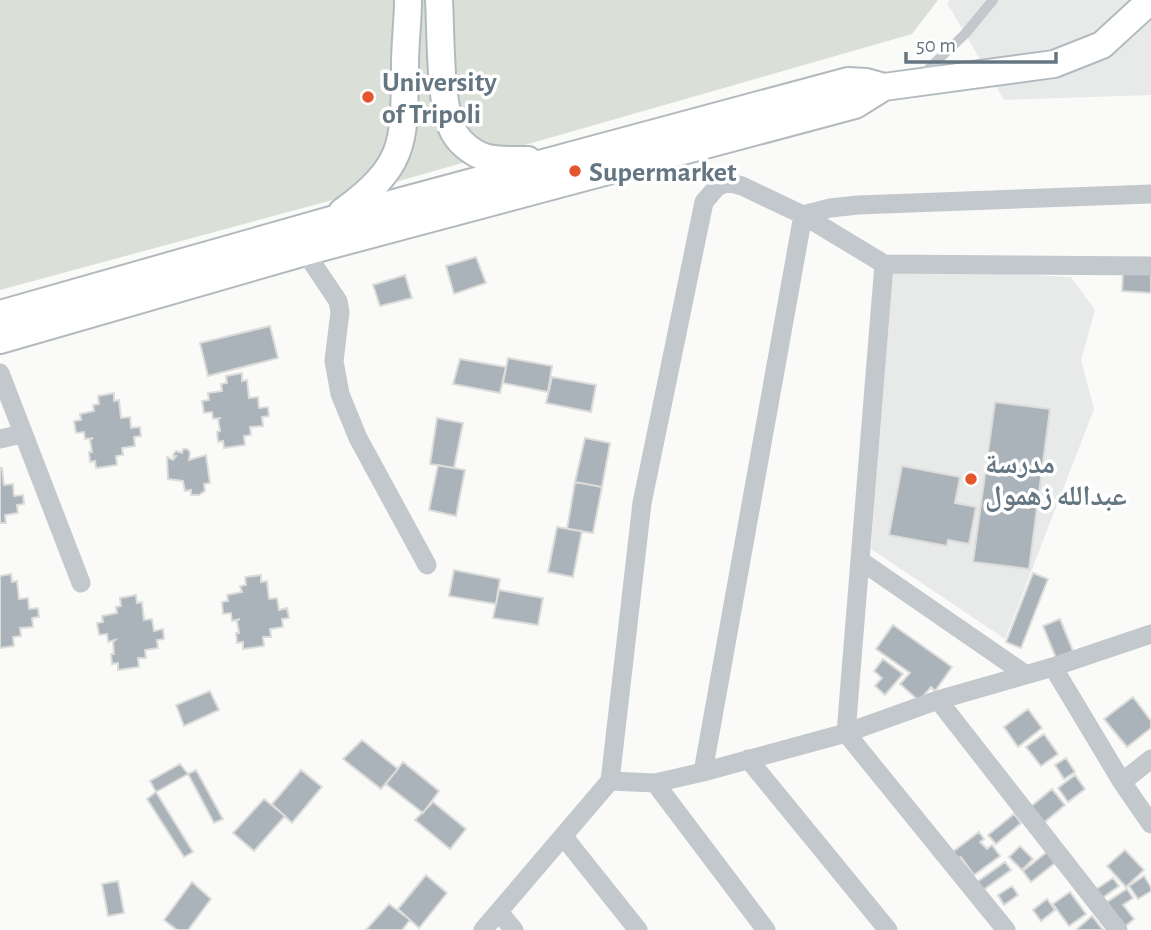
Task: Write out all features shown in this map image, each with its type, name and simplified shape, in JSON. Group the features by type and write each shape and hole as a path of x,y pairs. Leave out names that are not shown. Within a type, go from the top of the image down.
{"street":[{"path":"331,220 368,193 386,173 397,152 403,134 405,112 408,0"},
{"path":"439,0 446,110 454,134 466,147 483,157 502,160 557,160"},
{"path":"0,340 305,252 855,105 884,88 1054,64 1102,45 1151,0"},
{"path":"405,44 441,42"},
{"path":"0,314 331,220 848,81 866,82 884,88"},
{"path":"483,930 610,781 642,503 704,202 716,188 727,182 742,186 803,215 884,264 1151,266"},
{"path":"803,215 858,205 1151,194"},
{"path":"703,772 803,215"},
{"path":"305,252 338,301 340,312 334,361 340,394 358,438 427,565"},
{"path":"884,264 846,733 1006,930"},
{"path":"0,373 81,583"},
{"path":"0,439 22,434"},
{"path":"861,561 1026,674"},
{"path":"610,781 655,783 703,772 846,733 938,700 1052,667 1151,634"},
{"path":"1052,667 1122,782 1151,824"},
{"path":"938,700 1118,930"},
{"path":"748,759 888,930"},
{"path":"1122,782 1151,759"},
{"path":"655,783 766,930"},
{"path":"564,836 638,930"},
{"path":"499,912 514,930"}],"lane":[{"path":"912,85 965,34 993,0"}],"shaded area":[{"name":"University of Tripoli","path":"0,0 938,0 912,34 347,196 0,290"},
{"path":"950,0 1151,0 1151,95 1004,100 947,3"},
{"name":"مدرسة عبدالله زهمول","path":"891,267 1071,277 1095,310 1081,360 1094,409 1005,639 871,549"}],"building":[{"path":"476,257 486,283 454,294 446,266"},
{"path":"1123,272 1151,274 1151,293 1122,291"},
{"path":"405,275 412,298 380,306 373,285"},
{"path":"270,326 278,358 208,376 200,343"},
{"path":"508,358 552,366 548,392 503,383"},
{"path":"460,359 506,367 500,393 453,384"},
{"path":"242,373 242,381 247,380 249,398 258,397 259,408 268,407 269,416 262,417 263,426 250,427 251,435 244,436 245,445 224,448 223,441 218,442 217,432 220,431 218,419 221,418 213,419 212,412 204,413 202,401 209,400 208,393 222,391 221,384 227,383 226,376"},
{"path":"552,377 596,385 591,412 546,403"},
{"path":"114,393 114,401 119,400 121,418 130,417 131,428 140,427 141,436 134,437 135,446 122,448 123,455 116,456 117,465 96,468 95,461 90,462 89,452 92,452 90,440 93,438 85,439 84,432 76,433 74,421 81,420 80,414 94,411 93,405 99,404 98,396"},
{"path":"995,402 1050,409 1029,569 973,562"},
{"path":"437,418 463,423 454,468 430,464"},
{"path":"585,438 610,443 602,487 575,482"},
{"path":"183,449 190,452 189,460 206,455 210,483 204,484 205,491 199,495 191,495 191,490 185,491 183,481 168,479 167,457 173,460 176,456 173,456 174,453 182,453"},
{"path":"438,465 465,470 456,516 429,510"},
{"path":"902,466 960,477 955,503 976,507 969,544 948,540 947,546 889,535"},
{"path":"0,468 4,485 13,484 14,496 23,495 24,504 17,505 18,513 5,515 6,523 0,523"},
{"path":"575,482 602,487 593,533 567,529"},
{"path":"557,527 582,531 573,577 548,572"},
{"path":"454,570 500,579 496,604 449,596"},
{"path":"1033,573 1048,579 1021,648 1006,642"},
{"path":"11,574 12,582 17,581 19,599 28,598 29,609 38,608 39,617 32,618 33,627 20,628 21,636 13,637 14,646 0,648 0,576"},
{"path":"261,575 261,582 267,581 269,599 277,598 279,610 287,608 289,618 282,619 283,627 270,629 271,637 263,637 264,646 243,649 243,642 237,643 236,633 239,633 237,621 240,619 232,621 231,613 223,614 222,602 228,601 227,595 242,592 240,586 246,585 245,577"},
{"path":"499,590 543,598 538,625 493,618"},
{"path":"136,595 137,603 142,602 144,620 152,619 154,631 163,629 164,639 157,640 158,648 145,650 146,658 138,658 139,667 118,670 118,663 112,664 111,654 114,654 115,640 108,642 107,634 99,635 97,623 103,622 102,616 117,613 116,607 121,606 120,598"},
{"path":"1060,619 1073,651 1056,658 1043,626"},
{"path":"893,625 952,667 935,691 931,687 919,701 900,684 910,673 876,649"},
{"path":"883,659 903,674 885,695 875,686 882,678 874,671"},
{"path":"210,691 219,710 184,726 176,705"},
{"path":"1133,697 1151,721 1151,728 1127,747 1104,719"},
{"path":"1028,709 1042,728 1018,747 1004,727"},
{"path":"1044,734 1058,754 1041,766 1026,747"},
{"path":"362,740 398,769 381,789 343,759"},
{"path":"1066,758 1075,772 1064,779 1055,765"},
{"path":"403,762 439,791 423,813 386,784"},
{"path":"180,764 188,774 156,792 150,781"},
{"path":"196,770 223,819 214,823 188,774"},
{"path":"301,770 322,787 292,823 272,804"},
{"path":"1075,775 1085,789 1068,802 1058,788"},
{"path":"1052,789 1065,805 1041,825 1028,809"},
{"path":"156,792 193,852 184,857 147,799"},
{"path":"264,799 285,816 254,851 233,833"},
{"path":"433,802 466,829 450,849 415,820"},
{"path":"1014,814 1021,823 996,844 988,835"},
{"path":"979,832 984,839 980,842 987,849 992,845 1000,856 974,875 961,857 955,861 950,854"},
{"path":"1020,846 1033,859 1022,870 1009,857"},
{"path":"1125,850 1144,870 1126,887 1107,866"},
{"path":"1047,852 1055,863 1031,882 1023,871"},
{"path":"1005,862 1011,870 983,890 977,882"},
{"path":"426,875 447,893 419,928 398,909"},
{"path":"1144,876 1151,891 1138,899 1129,886"},
{"path":"1113,878 1119,886 1098,901 1092,892"},
{"path":"118,881 124,913 108,916 102,884"},
{"path":"192,882 211,899 188,930 177,930 164,920"},
{"path":"1012,886 1018,895 1004,905 998,895"},
{"path":"1127,889 1133,898 1123,905 1134,919 1123,928 1101,906"},
{"path":"1070,892 1086,914 1069,926 1053,904"},
{"path":"1047,899 1055,910 1041,921 1033,910"},
{"path":"389,904 410,920 402,930 366,930"},
{"path":"1092,916 1103,930 1077,929"}],"place":[{"name":"University of Tripoli","path":"368,97"},
{"name":"Supermarket","path":"575,171"},
{"name":"مدرسة عبدالله زهمول","path":"971,479"}]}
